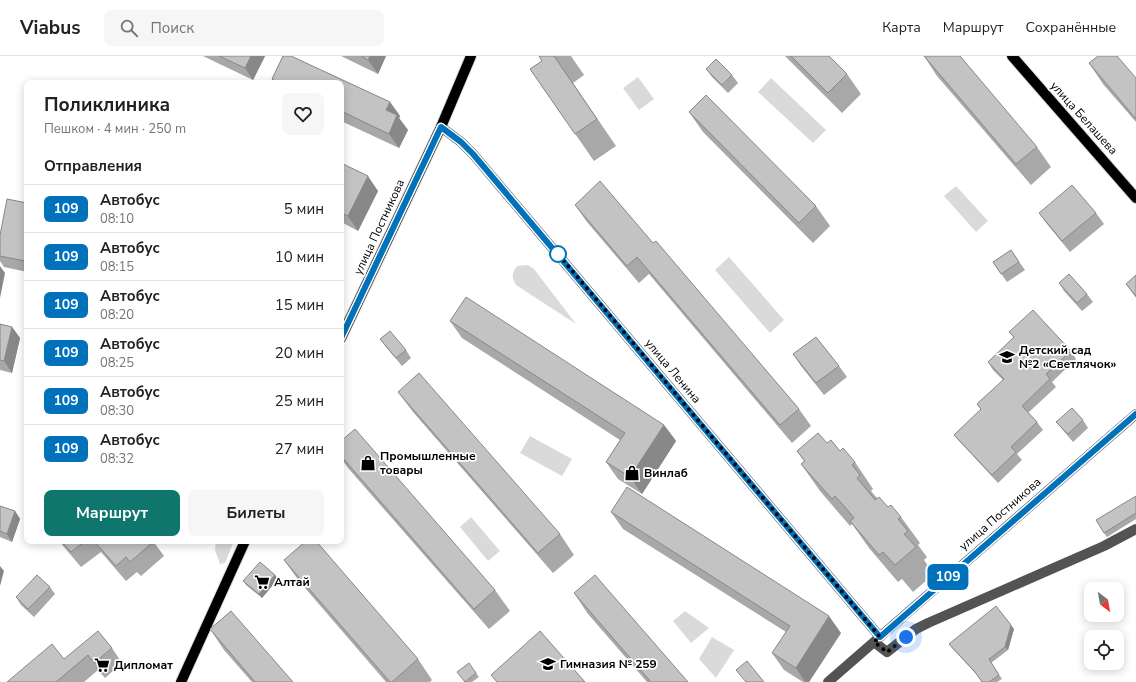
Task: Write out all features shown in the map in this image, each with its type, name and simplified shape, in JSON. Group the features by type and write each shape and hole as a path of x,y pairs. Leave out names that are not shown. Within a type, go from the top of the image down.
{"main road":[{"path":"441,127 471,56"},
{"name":"улица Белашева","path":"1012,56 1136,198"},
{"name":"улица Постникова","path":"344,332 441,127"},
{"path":"181,682 244,544"}],"street":[{"name":"улица Ленина","path":"441,127 461,142 473,154 877,639"},
{"name":"улица Постникова","path":"828,682 1136,414"},
{"path":"877,639 887,652 916,629 928,623 1100,548 1136,529"}],"shaded area":[{"path":"638,77 654,99 639,110 623,88"},
{"path":"771,78 826,130 813,143 758,92"},
{"path":"956,186 988,221 976,232 944,196"},
{"path":"729,257 784,320 770,333 715,270"},
{"path":"528,265 534,269 576,324 516,285 513,280 515,268 517,266"},
{"path":"530,436 572,459 562,476 520,453"},
{"path":"471,517 500,551 488,561 460,527"},
{"path":"216,544 233,544 225,563 220,564 215,550"},
{"path":"685,611 709,628 691,643 673,621"},
{"path":"712,637 734,650 716,678 699,659"}],"building":[{"path":"219,56 251,56 245,68"},
{"path":"283,56 291,56 343,80 274,80 272,79"},
{"path":"361,56 370,56 368,60"},
{"path":"539,56 554,56 597,119 575,134 530,69 542,61"},
{"path":"791,56 829,56 847,74 828,93"},
{"path":"924,56 960,56 1037,147 1016,164"},
{"path":"1098,56 1117,56 1136,78 1136,119 1089,63"},
{"path":"716,59 732,75 722,85 706,69"},
{"path":"344,81 390,102 386,110 397,115 389,134 344,112"},
{"path":"706,95 816,206 799,223 689,112"},
{"path":"344,164 368,176 348,216 344,214"},
{"path":"600,181 653,243 656,241 799,409 780,425 637,257 627,266 575,205"},
{"path":"1072,185 1096,213 1062,241 1039,213"},
{"path":"7,199 24,202 24,261 0,256 0,235"},
{"path":"1011,250 1019,262 1001,274 993,262"},
{"path":"1069,274 1087,294 1077,303 1059,283"},
{"path":"1136,275 1136,296 1126,284"},
{"path":"466,297 664,425 630,477 606,462 625,433 450,321"},
{"path":"1033,310 1071,351 1046,374 1050,379 1022,406 1037,422 1011,447 1016,452 992,475 954,435 981,409 977,404 1004,379 988,362 1014,337 1009,332"},
{"path":"0,324 12,327 4,361 0,360"},
{"path":"390,331 406,350 396,358 380,339"},
{"path":"816,337 839,366 816,383 793,354"},
{"path":"419,373 560,534 538,553 398,392"},
{"path":"1072,408 1083,420 1068,434 1056,422"},
{"path":"355,429 495,590 474,609 344,459 344,438"},
{"path":"818,433 827,443 831,440 840,451 843,448 855,462 852,465 860,475 857,478 875,500 879,497 888,507 891,505 901,517 898,519 908,531 904,534 916,547 895,565 883,552 879,555 850,521 854,518 845,507 835,496 832,499 801,464 805,461 797,451"},
{"path":"627,487 829,616 796,668 772,653 790,626 611,512"},
{"path":"1136,496 1136,513 1104,533 1096,520"},
{"path":"0,506 15,511 7,534 0,531"},
{"path":"64,544 81,544 71,552"},
{"path":"97,544 151,544 130,562 126,557 116,566"},
{"path":"303,544 319,544 418,659 392,682 390,682 284,560"},
{"name":"Алтай","path":"260,562 275,575 259,594 243,581"},
{"path":"37,575 50,587 28,609 16,597"},
{"path":"595,575 688,682 651,682 574,593"},
{"path":"996,606 1011,625 1005,647 989,659 999,675 989,682 982,682 975,672 949,644"},
{"path":"231,611 293,682 255,682 210,629"},
{"path":"98,631 112,648 94,663 88,655 56,682 7,682 52,644 64,659"},
{"path":"540,631 585,682 497,682 491,675"},
{"path":"747,661 764,682 746,682 736,670"},
{"path":"469,663 476,673 465,682 457,672"}],"bus line":[{"name":"109","path":"344,332 441,127 468,148 880,637 1112,433 1136,414"}],"place":[{"name":"Детский сад №2 «Светлячок»","path":"1007,357"},
{"name":"Промышленные товары","path":"368,463"},
{"name":"Винлаб","path":"632,473"},
{"name":"Алтай","path":"262,582"},
{"name":"Гимназия № 259","path":"548,664"},
{"name":"Дипломат","path":"102,665"}],"route":[{"path":"558,254 554,249 880,637 874,642 887,652 906,637"}]}
